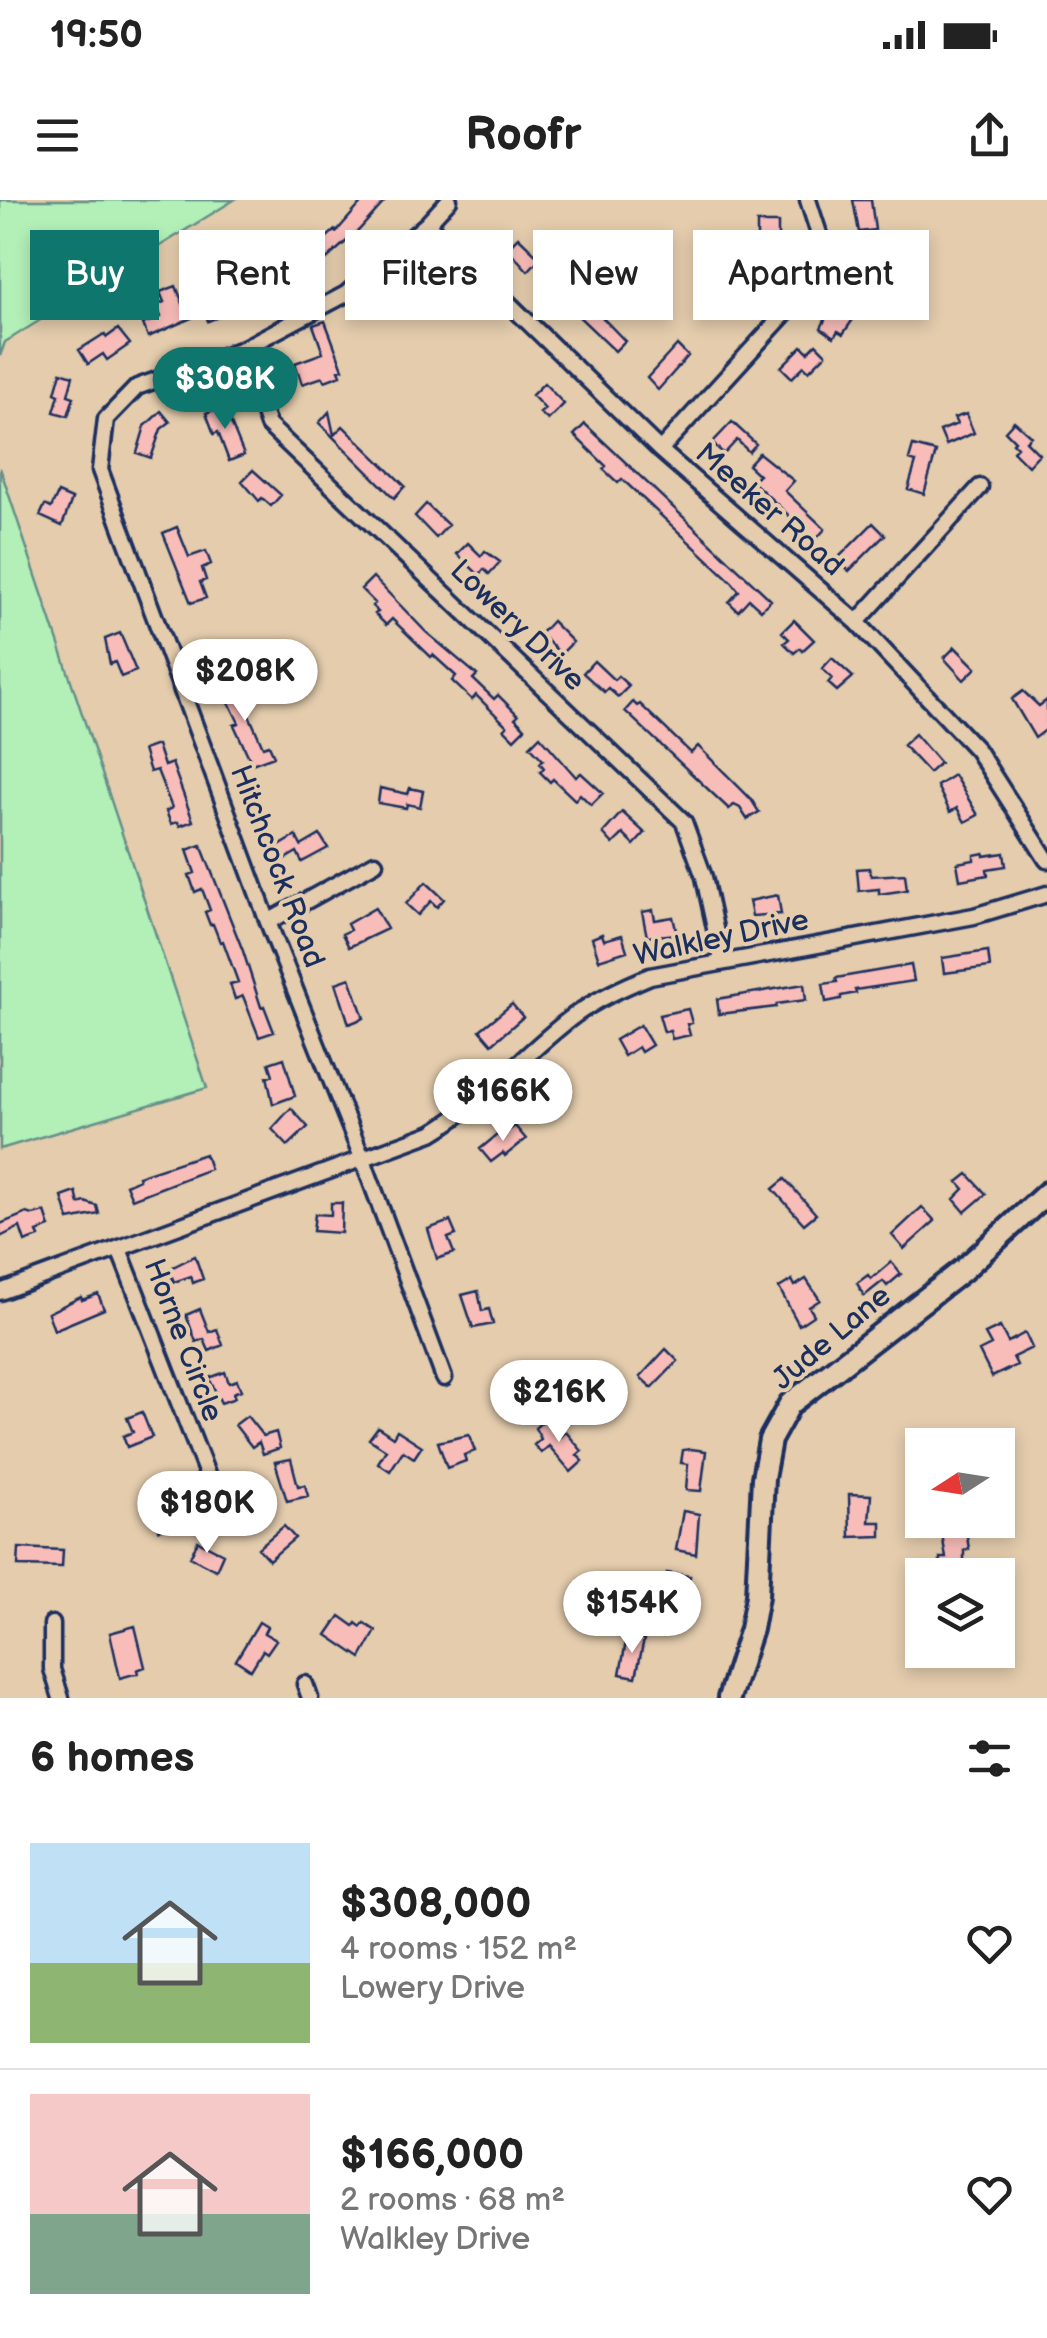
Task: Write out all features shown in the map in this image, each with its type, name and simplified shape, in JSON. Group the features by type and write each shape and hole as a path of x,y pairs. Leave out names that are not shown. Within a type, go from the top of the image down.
{"street":[{"name":"Hitchcock Road","path":"444,1378 268,922 100,470 106,419 137,387 242,348 346,294 449,200"},
{"path":"660,450 799,298 821,240 808,200"},
{"name":"Meeker Road","path":"427,224 660,450 857,622 977,750 1047,860"},
{"name":"Lowery Drive","path":"242,348 268,424 684,822 704,877 722,960"},
{"path":"857,622 980,486"},
{"path":"268,922 375,863"},
{"name":"Walkley Drive","path":"0,1292 432,1134 460,1117 574,1016 615,990 650,976 974,916 1047,894"},
{"name":"Jude Lane","path":"730,1698 757,1596 763,1478 770,1440 790,1404 963,1270 1047,1194"},
{"name":"Horne Circle","path":"119,1248 210,1482 230,1501"},
{"path":"52,1624 52,1669 61,1698"}],"green space":[{"path":"0,200 234,200 186,230 179,230 179,234 159,247 159,230 30,230 30,320 40,320 5,342 0,356"},
{"path":"0,468 207,1088 0,1149"}],"building":[{"path":"364,200 386,200 359,230 345,230 345,243 325,261 325,239"},
{"path":"853,200 871,200 875,230 859,230"},
{"path":"757,223 778,223 778,230 757,230"},
{"path":"518,237 533,251 533,266 528,271 513,255 513,242"},
{"path":"176,286 179,320 187,320 148,337 143,324 161,317 159,304 164,302 160,292"},
{"path":"582,320 605,320 625,341 615,351"},
{"path":"825,320 853,320 843,334 838,331 834,337 821,328"},
{"path":"325,321 343,369 339,370 341,375 302,384 295,363 323,353 313,325"},
{"path":"118,329 130,344 107,360 103,354 88,364 79,350"},
{"path":"816,344 826,354 809,371 804,366 792,378 781,367 802,346 808,352"},
{"path":"677,345 688,356 658,390 647,378"},
{"path":"61,372 73,376 68,395 74,397 68,416 54,412"},
{"path":"544,383 564,404 548,420 540,413 545,409 532,395"},
{"path":"224,406 244,455 229,461 206,413"},
{"path":"161,411 170,422 161,429 151,458 137,453 145,426"},
{"path":"329,412 334,435 343,426 405,486 394,498 319,423"},
{"path":"966,414 974,433 946,445 940,431 957,424 954,418"},
{"path":"1014,421 1031,436 1026,441 1039,454 1028,466 1013,451 1017,447 1015,441 1005,431"},
{"path":"732,422 756,444 749,452 737,440 724,454 712,443"},
{"path":"585,424 771,600 761,610 749,599 738,611 729,602 739,591 732,582 622,479 618,483 603,469 606,466 574,435"},
{"path":"913,446 936,452 924,494 908,489 916,462 909,460"},
{"path":"759,453 794,481 785,491 825,529 815,540 752,481 759,475 748,465"},
{"path":"253,470 281,495 271,506 262,498 259,501 242,481"},
{"path":"58,493 72,499 62,526 40,516 45,505 51,508"},
{"path":"426,504 448,525 436,538 415,516"},
{"path":"873,523 885,535 849,571 837,559"},
{"path":"177,527 189,557 206,551 211,564 202,568 206,580 200,582 206,598 191,603 163,533"},
{"path":"468,543 481,556 485,551 500,562 489,574 484,569 479,575 457,554"},
{"path":"373,577 426,632 477,675 473,679 494,699 498,695 518,715 515,718 525,728 514,739 504,729 507,726 476,695 472,700 452,681 456,676 433,655 392,619 386,625 375,614 375,603 361,589"},
{"path":"794,620 814,640 794,653 784,643 789,639 782,632"},
{"path":"552,621 573,642 561,654 540,634"},
{"path":"120,633 136,671 121,677 115,662 110,664 105,639"},
{"path":"955,647 976,668 964,680 944,658"},
{"path":"832,658 853,677 837,691 828,683 832,678 822,669"},
{"path":"594,661 614,680 618,676 629,686 618,697 608,688 604,692 583,673"},
{"path":"232,676 263,747 269,745 274,756 252,764 234,725 239,723 219,682"},
{"path":"1023,691 1039,706 1047,700 1047,729 1035,738 1012,699"},
{"path":"633,702 640,704 691,753 698,746 759,812 747,819 740,808 734,805 729,809 625,711"},
{"path":"915,734 940,763 929,773 903,745"},
{"path":"540,736 576,777 581,773 603,793 591,805 580,794 575,800 540,772 543,760 530,746"},
{"path":"157,745 164,766 172,763 193,821 180,826 178,822 171,824 166,811 172,808 157,770 150,772 143,750"},
{"path":"954,775 978,815 965,822 957,808 950,812 937,786"},
{"path":"380,788 408,794 410,788 423,791 420,807 378,803"},
{"path":"622,812 645,833 634,845 623,834 613,844 603,833"},
{"path":"320,835 328,848 302,862 297,852 283,860 276,848 296,836 301,846"},
{"path":"201,845 261,1007 264,1006 274,1032 259,1037 243,996 235,999 230,984 238,982 223,941 210,925 205,912 210,910 202,889 195,892 189,875 195,873 187,850"},
{"path":"1004,853 1006,866 987,869 988,875 960,880 957,863 974,860 974,855"},
{"path":"869,868 871,876 905,874 907,890 879,894 879,889 859,891 857,869"},
{"path":"426,882 444,899 437,907 431,901 418,915 406,904"},
{"path":"778,895 781,914 752,916 749,901"},
{"path":"375,908 387,929 349,947 342,934 350,930 347,924"},
{"path":"653,910 655,920 673,917 677,934 647,937 642,912"},
{"path":"602,934 604,940 622,935 627,951 599,960 592,938"},
{"path":"988,951 990,967 944,973 942,958"},
{"path":"911,965 914,981 855,990 856,993 826,1002 823,984 837,982 836,978"},
{"path":"350,978 364,1018 349,1024 336,983"},
{"path":"804,984 806,1000 719,1014 717,999"},
{"path":"512,1004 523,1017 492,1044 480,1030"},
{"path":"688,1009 690,1035 672,1039 670,1031 664,1032 659,1015"},
{"path":"640,1025 652,1045 641,1052 638,1047 624,1056 615,1040"},
{"path":"284,1058 295,1096 273,1104 267,1076 273,1075 269,1063"},
{"path":"291,1108 308,1127 288,1146 272,1129"},
{"path":"515,1126 526,1139 491,1162 480,1149 503,1130 505,1133"},
{"path":"205,1154 210,1169 132,1199 126,1185 138,1176"},
{"path":"968,1174 986,1194 965,1212 954,1199 964,1189 958,1182"},
{"path":"785,1179 816,1214 804,1224 773,1189"},
{"path":"76,1192 79,1204 97,1206 99,1214 69,1220 62,1197"},
{"path":"331,1203 342,1203 341,1233 313,1231 315,1214 331,1215"},
{"path":"922,1207 935,1221 904,1249 892,1235"},
{"path":"45,1212 50,1227 37,1232 39,1237 25,1242 20,1227 0,1237 0,1224 27,1213"},
{"path":"450,1221 456,1235 448,1238 454,1253 437,1259 428,1229"},
{"path":"195,1256 203,1279 193,1283 191,1276 174,1282 169,1269"},
{"path":"891,1262 901,1274 887,1286 883,1281 864,1296 857,1283 868,1275 871,1279"},
{"path":"806,1279 820,1300 809,1307 814,1315 799,1325 779,1288 792,1280 795,1286"},
{"path":"478,1291 482,1311 489,1309 493,1324 473,1328 462,1295"},
{"path":"98,1294 104,1309 54,1330 48,1313 81,1297 82,1300"},
{"path":"200,1309 209,1332 217,1329 223,1345 209,1351 204,1339 196,1342 186,1315"},
{"path":"1000,1327 1008,1342 1025,1333 1032,1348 1013,1357 1017,1365 992,1377 979,1351 991,1345 985,1334"},
{"path":"666,1349 678,1361 652,1388 640,1377"},
{"path":"225,1372 229,1383 237,1380 241,1390 233,1393 235,1398 221,1403 209,1378"},
{"path":"142,1412 152,1437 127,1447 123,1436 133,1432 127,1418"},
{"path":"247,1416 263,1436 276,1432 280,1448 263,1454 259,1442 252,1447 235,1425"},
{"path":"545,1419 560,1437 566,1432 582,1451 577,1455 583,1461 571,1472 549,1446 541,1453 534,1445 541,1439 535,1428"},
{"path":"378,1427 393,1437 397,1430 422,1446 414,1458 403,1451 390,1471 378,1463 386,1450 369,1439"},
{"path":"469,1435 475,1451 464,1455 466,1461 447,1468 438,1442"},
{"path":"683,1450 706,1451 701,1491 686,1490 688,1464 681,1463"},
{"path":"291,1459 298,1486 305,1485 308,1496 287,1501 275,1462"},
{"path":"172,1491 184,1520 159,1530 156,1520 165,1516 158,1497"},
{"path":"849,1494 871,1495 869,1522 881,1522 881,1536 850,1537"},
{"path":"683,1511 699,1514 696,1554 676,1550"},
{"path":"284,1526 295,1538 269,1560 258,1548"},
{"path":"943,1538 967,1538 969,1549 964,1550 964,1558 946,1558"},
{"path":"198,1541 223,1554 216,1570 190,1557"},
{"path":"19,1548 63,1550 62,1567 18,1566"},
{"path":"667,1573 690,1576 685,1615 670,1613 672,1599 665,1599"},
{"path":"340,1616 354,1626 364,1623 376,1631 361,1658 327,1635"},
{"path":"259,1622 267,1627 264,1633 276,1640 267,1653 263,1650 251,1670 236,1660"},
{"path":"135,1626 145,1667 120,1678 110,1633"},
{"path":"627,1636 644,1639 636,1677 620,1674"}]}
